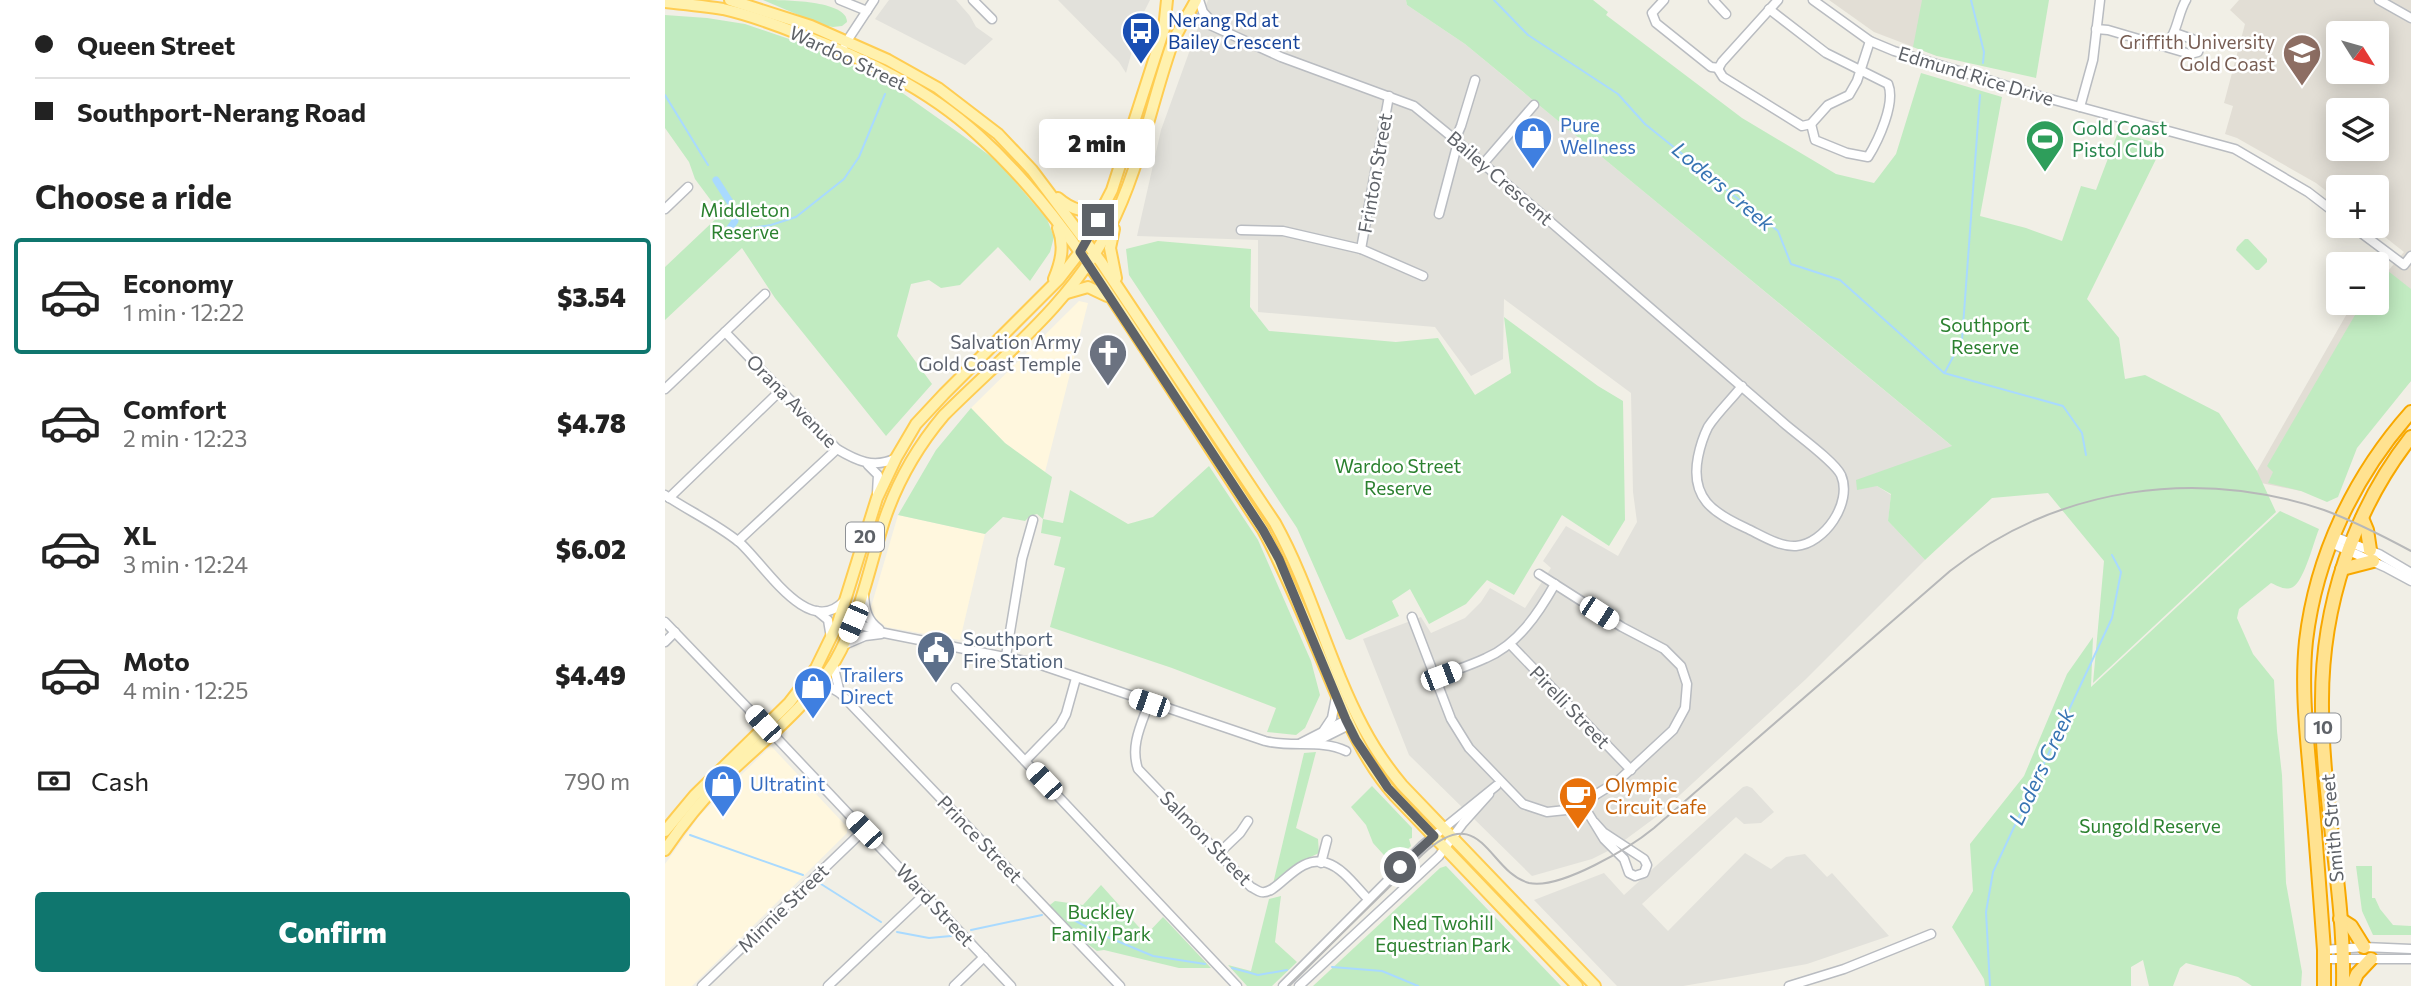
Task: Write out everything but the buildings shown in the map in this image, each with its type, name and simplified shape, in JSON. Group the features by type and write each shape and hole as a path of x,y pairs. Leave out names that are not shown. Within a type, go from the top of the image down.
{"highway":[{"name":"Smith Street","path":"2324,986 2325,954 2306,734 2304,678 2310,616 2323,564 2358,484 2386,442 2411,412"},
{"name":"Smith Street","path":"2343,986 2343,953 2322,701 2327,636 2350,546 2380,483 2411,437"},
{"path":"2342,569 2371,555 2362,518"},
{"path":"2340,919 2351,926 2367,953 2352,986"}],"main road":[{"name":"Wardoo Street","path":"730,0 789,18 895,76 955,116 1019,174 1055,218 1113,299 1263,530 1279,559 1336,696 1351,721 1402,785 1595,986"},
{"name":"20","path":"1167,0 1187,15"},
{"name":"20","path":"769,730 808,680 832,636 877,498 916,424 1050,288 1086,242 1112,190 1164,29 1167,0"},
{"name":"20","path":"665,850 667,832 695,795 817,686 833,664 853,622 885,519 899,484 927,436 944,415 1065,294 1088,265 1120,206 1136,164 1171,46 1198,0"},
{"name":"Wardoo Street","path":"665,2 743,14 888,60 947,95 998,134 1032,170 1120,289 1275,523 1291,552 1351,721 1369,761 1388,788 1577,986"},
{"path":"1047,190 1066,205 1080,211 1104,208"},
{"path":"1120,206 1110,248 1120,289"},
{"path":"1050,288 1059,267 1063,247 1055,218"},
{"path":"1065,294 1089,287 1113,299"},
{"path":"832,636 845,623 853,622"}],"street":[{"path":"840,0 867,11"},
{"path":"844,46 874,0"},
{"path":"974,0 992,19"},
{"name":"Bailey Crescent","path":"1198,0 1206,17 1222,29"},
{"path":"1664,0 1652,13 1656,23 1711,67 1719,68"},
{"path":"1713,0 1726,14"},
{"name":"Edmund Rice Drive","path":"1813,0 1870,41 1894,51 2080,107 2235,149 2308,192 2326,206"},
{"path":"2080,107 2093,60 2100,0"},
{"path":"2164,46 2175,33 2186,0"},
{"path":"2379,0 2411,19"},
{"path":"1719,68 1772,4 1826,53 1888,84 1892,93 1878,141 1868,157 1847,153 1815,140 1811,124"},
{"name":"Bailey Crescent","path":"1187,15 1281,57 1415,106 1483,164 1742,386 1836,468 1845,489 1841,510 1821,532 1806,543 1798,546 1779,543 1720,514 1702,496 1697,466 1703,439 1708,428 1742,386"},
{"path":"1179,30 1190,24 1222,29"},
{"path":"2096,29 2108,30 2190,54 2198,51 2200,46 2197,41 2175,33"},
{"path":"1719,68 1723,77 1802,126 1811,124 1828,105 1849,95 1870,41"},
{"path":"1439,214 1456,141 1475,80"},
{"name":"Frinton Street","path":"1361,249 1389,96"},
{"path":"1483,164 1534,104"},
{"path":"665,209 688,187"},
{"path":"1241,230 1283,231 1361,249 1423,276"},
{"path":"2368,238 2404,265 2411,256"},
{"path":"665,389 765,294"},
{"name":"Orana Avenue","path":"725,332 837,449 865,463"},
{"path":"781,390 667,497 738,541 791,598 828,620 832,636"},
{"path":"738,541 837,449"},
{"path":"865,463 880,464 896,458"},
{"path":"865,463 878,474 877,498"},
{"path":"1006,656 1022,559 1033,520"},
{"path":"2332,540 2411,573"},
{"path":"2371,555 2411,581"},
{"path":"1412,617 1458,732 1498,784 1539,811 1556,812 1583,803 1631,770 1679,723 1687,700 1684,673 1676,660 1664,649 1622,627 1539,574"},
{"path":"1435,678 1487,658 1510,644 1531,621 1555,584"},
{"path":"863,591 868,617 884,634"},
{"path":"815,610 830,612 846,599"},
{"name":"Ward Street","path":"665,622 1011,986"},
{"path":"853,622 884,634 1006,656 1257,739 1291,744 1331,745 1346,751"},
{"path":"665,642 675,632"},
{"path":"843,645 865,636 884,634"},
{"name":"Pirelli Street","path":"1510,644 1631,770"},
{"path":"833,664 840,693"},
{"path":"1025,761 1060,725 1066,714 1076,678"},
{"name":"Prince Street","path":"817,686 829,686 840,693 1120,986"},
{"path":"956,688 1237,986"},
{"path":"1313,737 1331,720 1336,696"},
{"name":"Salmon Street","path":"1149,703 1134,745 1138,769 1251,887 1261,892 1271,891 1292,871 1305,865 1321,863"},
{"path":"1291,744 1351,721"},
{"path":"1305,745 1351,721"},
{"path":"1283,986 1434,836 1498,784"},
{"path":"1299,986 1446,848 1463,823 1498,784"},
{"path":"1583,803 1594,822 1604,839 1624,859 1629,873 1636,876 1644,873 1647,865 1644,859 1603,832 1594,822"},
{"path":"1219,853 1240,833 1248,821"},
{"name":"Minnie Street","path":"702,986 864,830"},
{"path":"1327,840 1321,863 1339,869 1368,899"},
{"path":"828,986 925,894"},
{"path":"1789,986 1844,969 1931,934"},
{"path":"2325,954 2411,949"},
{"path":"2343,953 2367,953 2411,959"},
{"path":"954,986 984,957"}],"shaded area":[{"path":"889,0 956,0 976,27 993,39 965,65 875,19"},
{"path":"1058,0 1150,0 1141,18 1126,73 1119,62"},
{"path":"1208,0 1406,0 1407,5 1465,44 1953,447 1877,486 1891,495 1888,521 1925,560 1806,679 1656,817 1614,848 1592,859 1532,876 1409,755 1363,639 1421,617 1431,633 1465,618 1490,588 1525,608 1551,568 1543,561 1566,526 1618,556 1637,522 1633,492 1631,393 1504,299 1503,359 1471,376 1435,327 1258,312 1258,240 1137,236 1161,130"},
{"path":"1829,0 1948,0 1937,56 1874,32"},
{"path":"2239,0 2411,0 2411,381 2387,408 2301,491 2261,483 2257,471 2346,315 2389,315 2389,270 2404,252 2386,238 2389,238 2389,175 2326,175 2326,191 2237,138 2225,134 2233,106 2224,103 2245,24 2230,10"},
{"path":"1079,301 1088,303 1045,472 1005,443 971,408"},
{"path":"898,515 985,534 960,640 886,627 875,618 871,607"},
{"path":"771,746 847,827 847,833 692,986 665,986 665,864 700,815"},
{"path":"1747,786 1774,812 1761,823 1744,824 1736,817 1642,904 1668,931 1745,853 1771,869 1786,857 1805,854 1827,877 1832,873 1889,936 1807,964 1742,976 1683,986 1617,986 1534,900 1604,873 1624,895"}],"green space":[{"path":"763,0 826,5 837,9 847,22 842,26 822,25"},
{"name":"Southport Reserve","path":"1406,0 1593,0 1608,12 1606,15 1742,118 1836,174 1874,183 1896,154 1921,73 2002,97 1980,216 2062,241 2081,186 2096,190 2118,132 2163,145 2087,299 2119,338 2125,379 2145,375 2219,413 2257,471 2276,512 2093,683 2104,561 2048,493 1992,498 1925,560 1888,521 1891,494 1877,486 1857,490 1856,480 1952,446 1465,44 1407,5"},
{"path":"1922,0 2049,0 2036,78 1937,56 1913,47"},
{"name":"Middleton Reserve","path":"665,15 745,24 837,58 894,87 997,161 1047,219 1054,237 1050,252 1030,281 998,247 960,285 941,288 929,280 911,284 897,336 932,384 886,436 775,298 742,248 665,320 665,267 721,214 695,179 689,162 665,128"},
{"path":"2245,239 2267,259 2259,270 2236,250"},
{"name":"Wardoo Street Reserve","path":"1158,241 1251,249 1250,307 1269,331 1396,342 1438,338 1475,395 1511,373 1504,317 1598,386 1623,401 1625,520 1609,546 1562,515 1514,595 1487,580 1466,604 1429,624 1410,589 1392,601 1399,616 1350,640 1346,639 1297,528 1129,275 1126,249"},
{"path":"2389,272 2411,289 2411,381 2357,448 2338,497 2327,502 2301,491 2268,483 2273,472 2267,466 2355,315 2389,315"},
{"path":"971,408 1005,443 1052,477 1043,519 1037,514 1025,521 1003,517 985,534 898,515 936,450"},
{"path":"1209,466 1258,540 1311,661 1320,695 1305,728 1296,735 1267,732 1276,708 1172,668 1050,627 1065,568 1054,565 1061,537 1041,533 1043,519 1063,523 1070,490 1128,524 1153,517"},
{"name":"Sungold Reserve","path":"2280,511 2319,529 2305,569 2293,587 2284,588 2271,583 2239,609 2237,618 2253,654 2274,680 2282,775 2286,883 2302,972 2301,986 2252,986 2238,977 2186,963 2180,968 2173,986 2149,986 2143,960 2131,967 2131,986 1985,986 1984,979 1952,927 1973,891 1970,844 2024,776 2067,674 2093,637 2091,687"},
{"path":"1316,752 1296,828 1318,839 1319,853 1302,861 1273,884 1304,753"},
{"path":"1372,786 1412,828 1412,838 1409,839 1411,846 1392,864 1373,843 1366,825 1351,807"},
{"name":"Ned Twohill Equestrian Park","path":"1446,866 1561,986 1313,986 1440,868"},
{"path":"2356,866 2372,866 2372,898 2375,898 2393,925 2411,926 2411,935 2373,935 2362,911"},
{"name":"Buckley Family Park","path":"1101,885 1146,935 1163,917 1211,968 1179,968 1104,950 1097,951 1058,922 1046,908 1055,901 1083,905"},
{"path":"1281,896 1275,942 1297,962 1272,986 1247,986 1228,965 1251,971 1269,899"}],"waterway":[{"name":"Loders Creek","path":"1494,0 1528,35 1618,94 1645,124 1778,231 1791,264 1840,280 1944,373 2063,406 2082,433 2086,455"},
{"name":"Loders Creek","path":"1971,0 1984,52 1983,63"},
{"path":"727,232 771,225 796,217 844,179 859,157 885,94"},
{"path":"665,95 708,165"},
{"name":"Loders Creek","path":"1945,372 1962,340 1980,95"},
{"path":"716,180 730,202 735,221 727,232"},
{"name":"Loders Creek","path":"1990,986 1986,912 1993,872 2112,618 2121,572 2112,555"},
{"path":"690,835 803,875"},
{"path":"821,884 881,922"},
{"path":"971,930 1042,915"},
{"path":"1072,919 1153,956 1205,964"},
{"path":"897,932 929,938 951,936"},
{"path":"1332,967 1382,971 1418,986"},
{"path":"1232,968 1258,975 1287,970"}],"tram line":[{"path":"1288,986 1423,854 1443,839 1459,834 1472,836 1515,876 1529,883 1558,880 1576,874 1629,846 1654,828 1950,571 1992,542 2036,520 2082,503 2129,493 2178,488 2227,490 2276,497 2324,510 2411,551"}],"place":[{"name":"Nerang Rd at Bailey Crescent","path":"1141,65"},
{"name":"Griffith University Gold Coast","path":"2302,87"},
{"name":"Pure Wellness","path":"1533,170"},
{"name":"Gold Coast Pistol Club","path":"2045,173"},
{"name":"Salvation Army Gold Coast Temple","path":"1108,387"},
{"name":"Southport Fire Station","path":"936,684"},
{"name":"Trailers Direct","path":"813,720"},
{"name":"Ultratint","path":"723,818"},
{"name":"Olympic Circuit Cafe","path":"1578,830"}],"route":[{"path":"1098,220 1080,252 1263,530 1279,559 1346,720 1360,747 1388,788 1434,836 1400,867"}]}
